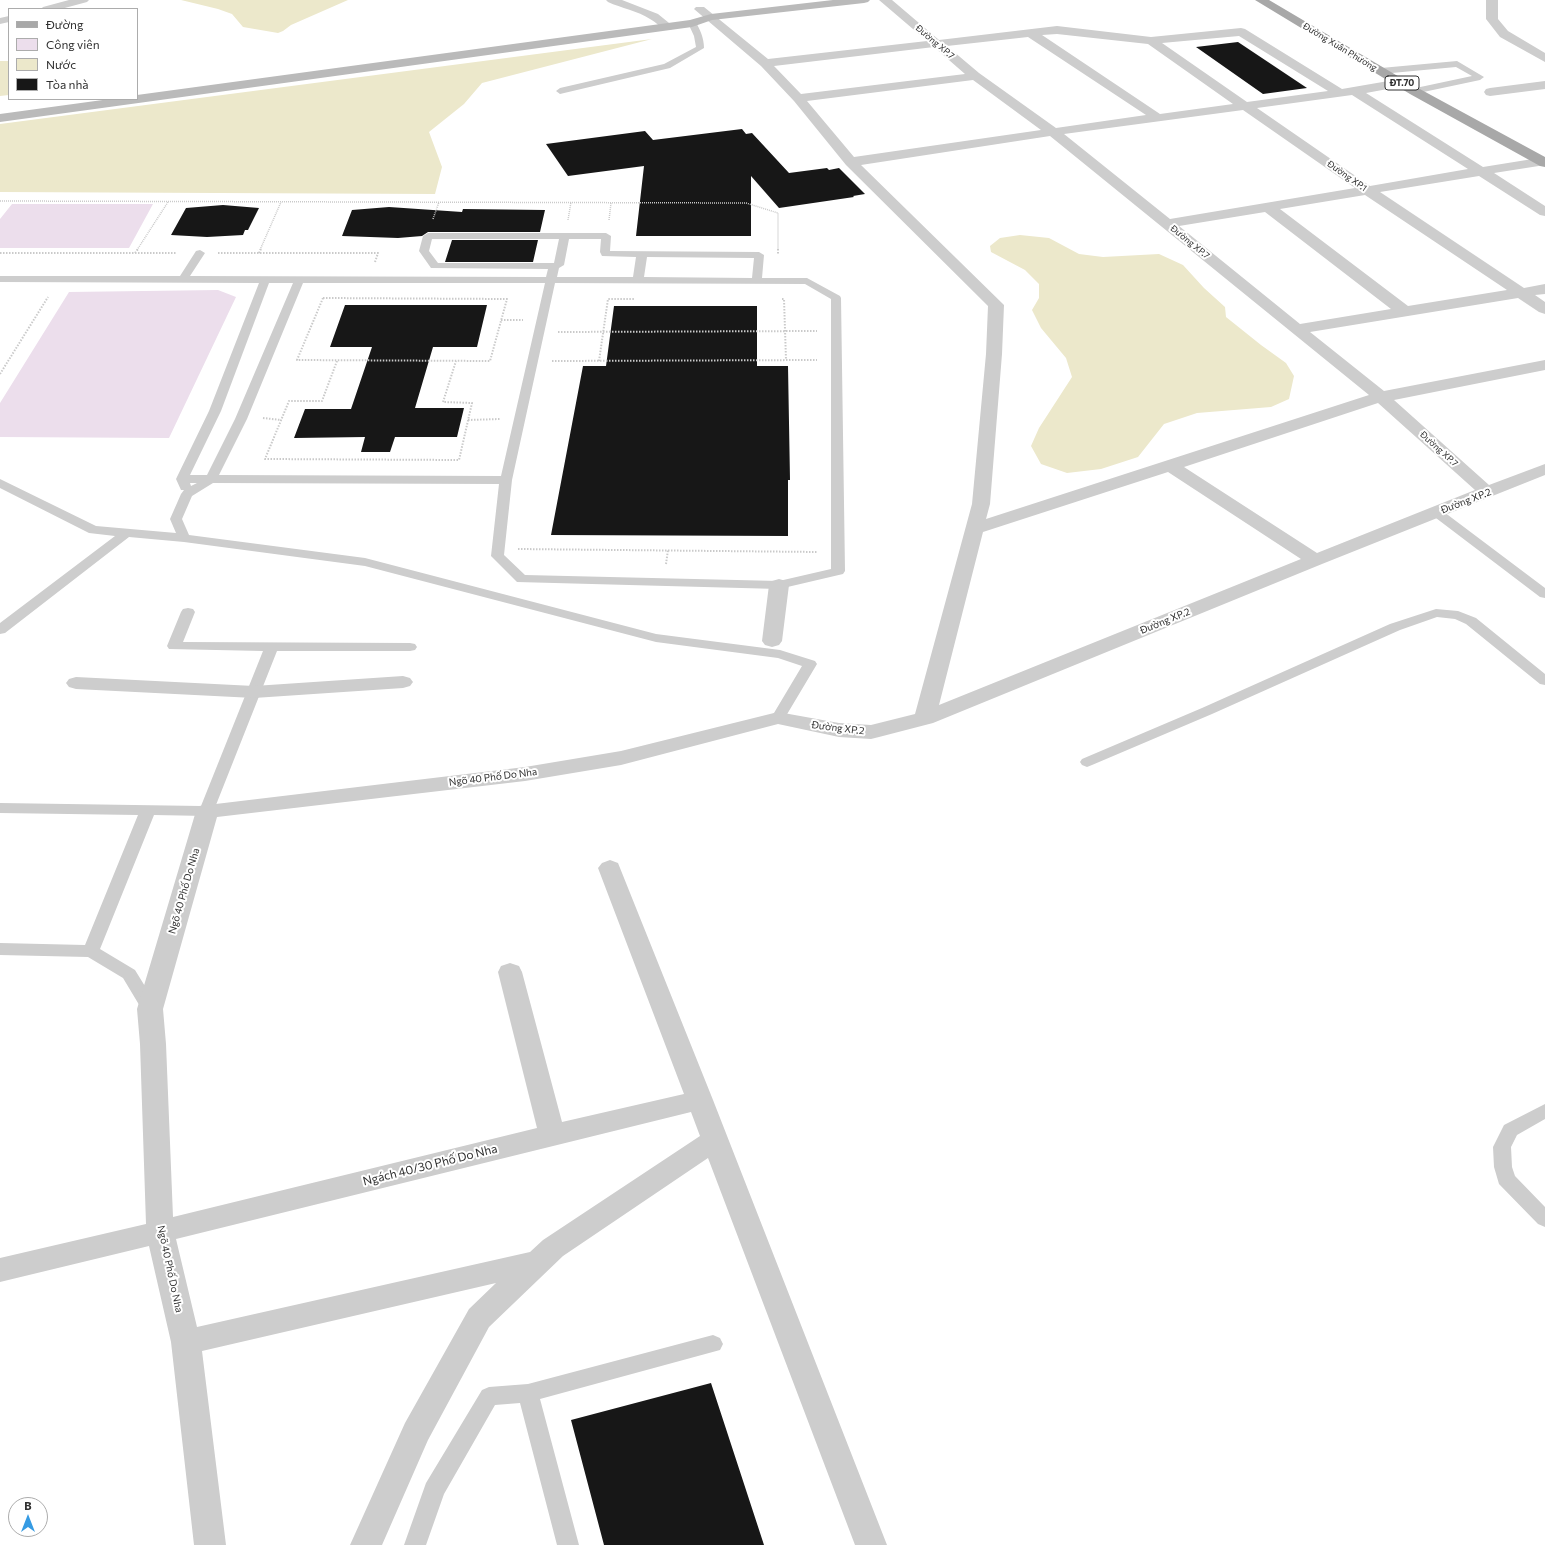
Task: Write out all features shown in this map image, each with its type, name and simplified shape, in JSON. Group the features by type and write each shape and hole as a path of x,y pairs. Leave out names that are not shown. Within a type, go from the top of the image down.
{"main road":[{"name":"Đường Xuân Phương","path":"1261,0 1414,91 1542,159"}],"street":[{"path":"51,8 83,0"},
{"path":"612,0 654,16 668,26"},
{"path":"779,0 696,9 711,17 765,63 798,98 852,162 996,305 994,354 981,504 926,718"},
{"path":"138,99 692,23 711,17 864,0"},
{"name":"Đường XP.7","path":"885,0 975,76 1053,132 1381,397 1487,492"},
{"path":"1492,0 1492,18 1504,34 1545,58"},
{"path":"629,19 669,13"},
{"path":"765,63 1029,32 1058,30 1150,41 1241,32 1340,93"},
{"path":"1029,32 1156,118"},
{"name":"Đường XP.1","path":"1150,41 1545,309"},
{"path":"798,98 975,76"},
{"path":"852,162 1053,132 1340,93 1400,83"},
{"path":"1490,92 1545,85"},
{"path":"1353,90 1545,212"},
{"path":"0,118 131,100"},
{"path":"1167,224 1542,159"},
{"path":"1268,207 1404,311"},
{"path":"1296,328 1545,289"},
{"path":"974,529 1381,397 1545,365"},
{"path":"1170,465 1315,560"},
{"name":"Đường XP.2","path":"778,718 839,730 871,732 926,718 1315,560 1545,469"},
{"path":"771,647 779,585"},
{"path":"76,683 254,692 403,682"},
{"name":"Ngõ 40 Phố Do Nha","path":"210,1545 186,1342 160,1232 153,1044 150,1009 207,811 525,774 621,758 778,718"},
{"path":"610,868 871,1545"},
{"path":"510,972 552,1135"},
{"name":"Ngách 40/30 Phố Do Nha","path":"0,1270 700,1100"},
{"path":"366,1545 416,1433 479,1318 553,1248 715,1140"},
{"path":"186,1342 538,1262"}],"lane":[{"path":"560,91 667,66 700,48 697,31 692,23"},
{"path":"1381,71 1457,64 1480,77 1414,91"},
{"path":"565,236 559,265 554,266 435,266 424,249 428,236 565,236 606,236 606,254 759,255 757,281"},
{"path":"183,280 200,253"},
{"path":"638,281 642,254"},
{"path":"0,279 551,281 807,281 836,298 838,571 779,585 522,579 497,556 506,480 540,332 551,281 554,266"},
{"path":"187,494 182,479 215,411 265,280"},
{"path":"184,538 176,519 187,494 211,479 241,419 299,280"},
{"path":"182,479 506,480"},
{"path":"0,484 93,530 124,534 184,538 365,562 656,638 771,647 780,654 810,664 778,718"},
{"path":"1436,512 1545,594"},
{"path":"0,630 124,534"},
{"path":"188,612 174,646 410,647"},
{"path":"1087,762 1207,711 1395,627 1436,613 1458,615 1471,621 1545,681"},
{"path":"0,808 207,811 271,647"},
{"path":"91,951 148,810"},
{"path":"0,949 91,951 129,974 150,1009"},
{"path":"1545,1111 1510,1130 1502,1147 1503,1167 1506,1179 1545,1219"},
{"path":"415,1545 434,1490 489,1396 528,1393 713,1344"},
{"path":"528,1393 568,1545"}],"path":[{"path":"0,201 746,203 778,213 778,255 759,255"},
{"path":"135,253 168,202"},
{"path":"259,253 281,202"},
{"path":"0,374 59,279"},
{"path":"324,298 507,299 490,361 337,361 297,360 324,298"},
{"path":"600,361 608,300 639,299"},
{"path":"777,299 784,299 786,360"},
{"path":"540,332 836,331"},
{"path":"533,361 837,359"},
{"path":"337,361 322,401 289,401 265,459 459,460 472,403 443,402 456,361"},
{"path":"468,420 520,419"},
{"path":"498,549 838,552"}],"green space":[{"path":"12,204 153,204 129,248 0,248 0,219"},
{"path":"218,290 236,297 169,438 0,437 0,403 69,292"}],"water":[{"path":"181,0 348,0 291,25 278,33 243,27 232,14"},
{"path":"652,39 482,83 464,104 429,132 442,167 435,194 0,192 0,124"},
{"path":"0,61 8,61 8,95 0,96"},
{"path":"1020,235 1049,238 1079,254 1103,257 1159,254 1183,265 1204,288 1225,307 1226,317 1286,363 1294,376 1289,399 1271,407 1197,413 1164,424 1138,457 1101,469 1067,473 1041,464 1031,446 1039,428 1072,377 1066,358 1041,328 1032,310 1039,298 1039,284 1025,270 991,252 990,246 1000,238"}],"building":[{"path":"1238,42 1307,88 1263,94 1196,47"},
{"path":"742,129 746,134 752,133 789,173 839,168 865,194 779,208 751,176 751,236 636,236 644,166 568,176 546,144 645,131 653,140"},
{"path":"223,205 259,208 248,230 245,230 243,235 207,237 171,235 186,208"},
{"path":"389,207 462,212 463,209 545,210 540,232 428,232 422,236 398,238 342,236 352,210"},
{"path":"452,240 538,240 533,262 445,262"},
{"path":"345,305 487,305 477,347 433,347 415,408 464,408 457,437 395,437 390,452 361,452 365,437 294,438 305,409 351,409 372,347 330,347"},
{"path":"614,306 757,306 757,366 788,366 790,480 788,480 788,536 551,535 583,366 606,366"},
{"path":"711,1383 764,1545 604,1545 571,1420"}]}
